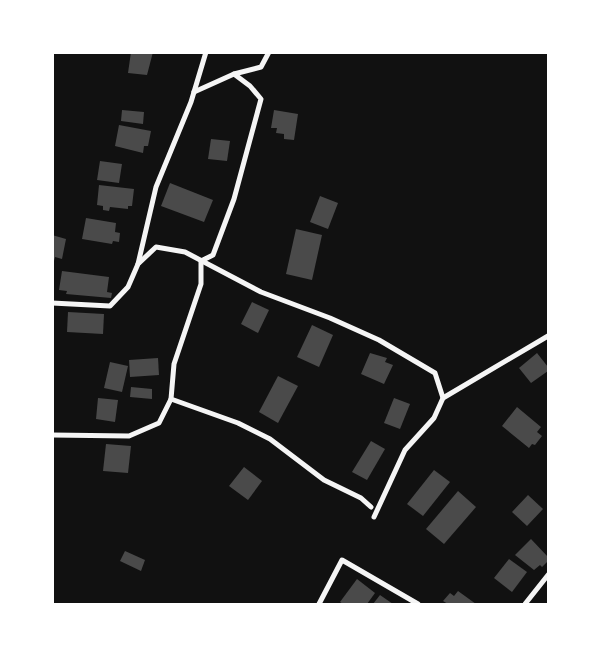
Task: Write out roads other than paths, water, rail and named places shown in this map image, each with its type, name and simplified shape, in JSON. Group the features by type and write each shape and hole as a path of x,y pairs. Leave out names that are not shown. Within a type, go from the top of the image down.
{"street":[{"path":"52,303 110,306 128,287 138,264 156,187 194,92 206,52"},
{"path":"194,92 234,74 261,67 269,52"},
{"path":"201,261 213,254 234,198 260,99 250,86 234,74"},
{"path":"138,264 156,248 185,252 260,292 330,318 414,359 435,373 444,398"},
{"path":"52,435 129,436 159,423 171,399 174,364 201,284 201,261"},
{"path":"374,518 405,450 434,418 444,398 548,336"},
{"path":"171,399 238,423 270,439 324,480 361,498 371,507"},
{"path":"319,604 342,560 418,604"},
{"path":"525,604 548,575"}]}
